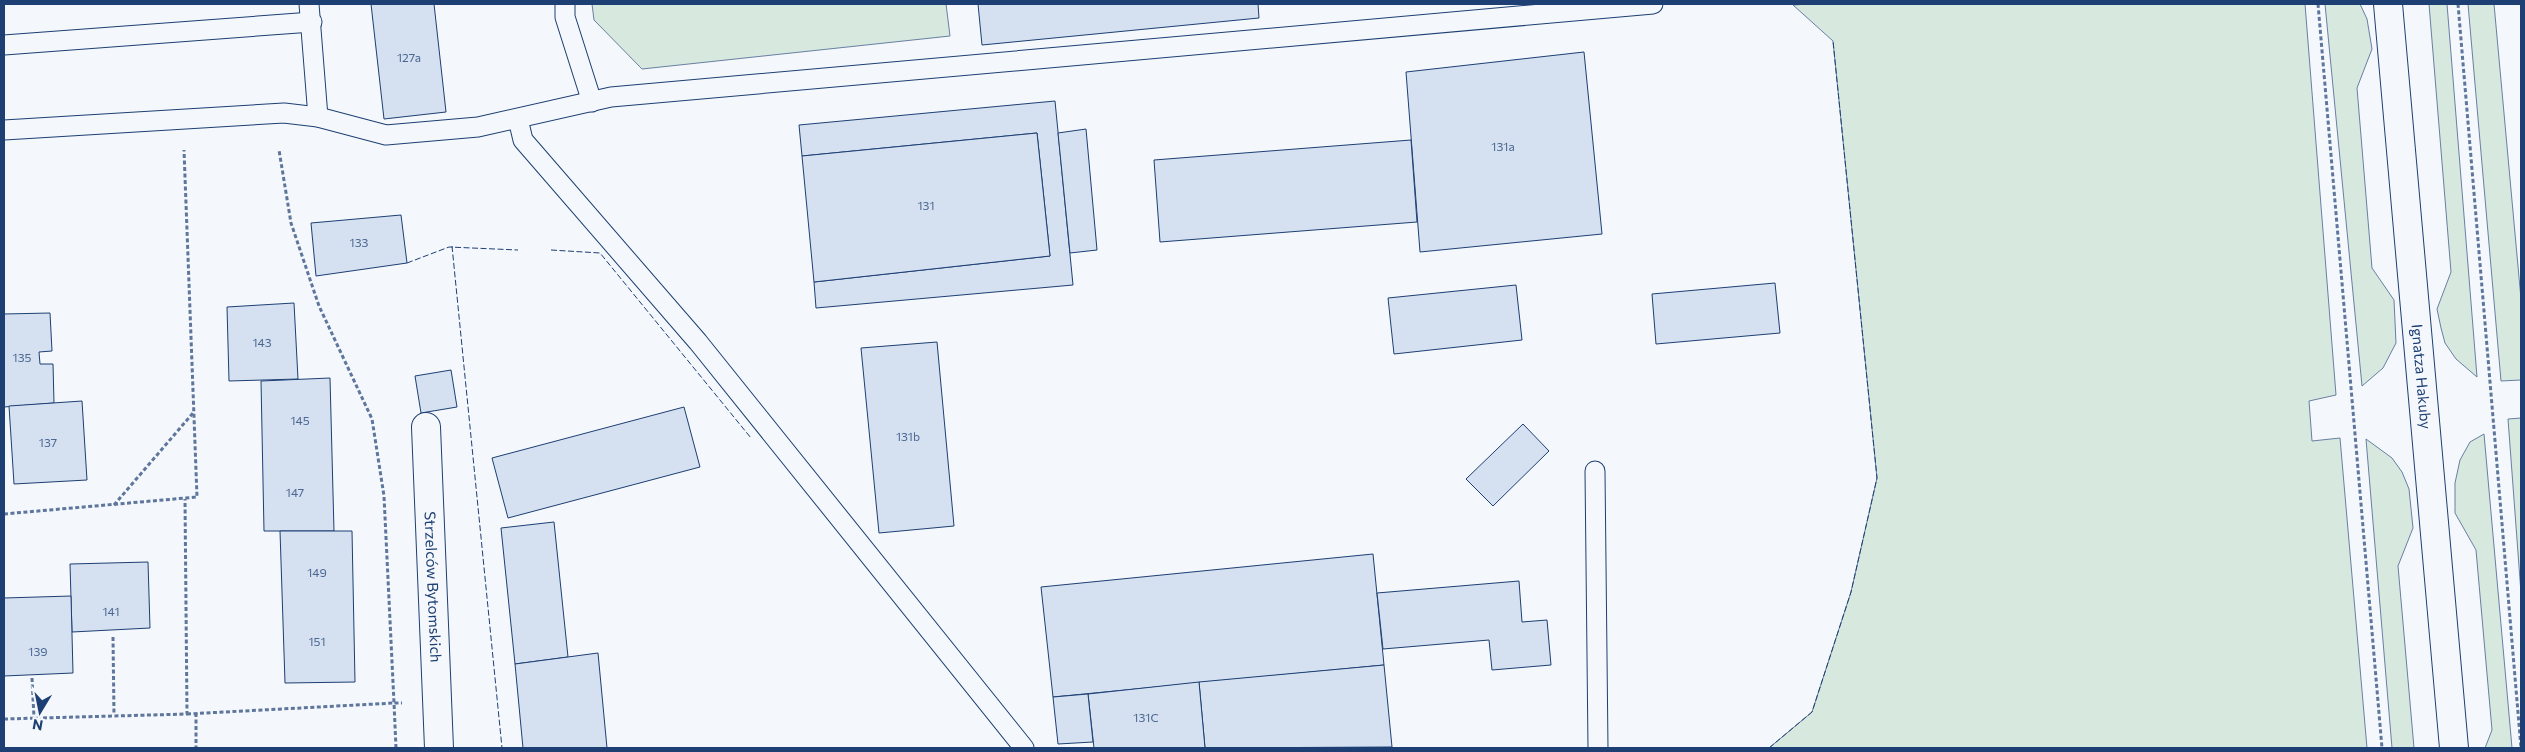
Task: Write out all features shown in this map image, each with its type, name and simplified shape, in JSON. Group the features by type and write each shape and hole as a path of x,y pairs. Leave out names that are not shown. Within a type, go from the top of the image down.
{"street":[{"name":"Ignatza Hakuby","path":"2388,4 2454,748"},
{"name":"Strzelców Bytomskich","path":"426,427 439,748"}],"lane":[{"path":"309,4 312,22 318,116"},
{"path":"565,4 565,17 592,102"},
{"path":"4,130 284,113 318,116 386,135 478,127 611,97 1653,4"},
{"path":"4,45 312,22"},
{"path":"518,119 523,140 698,342 1024,748"},
{"path":"1595,471 1598,748"}],"path":[{"path":"2318,4 2382,748"},
{"path":"2458,4 2521,748"},
{"path":"4,514 196,497 184,150"},
{"path":"4,718 187,714 394,703 384,496 372,418 319,306 291,223 279,150"},
{"path":"114,505 194,413"},
{"path":"185,499 187,714"},
{"path":"113,637 114,715"},
{"path":"32,678 34,718"},
{"path":"196,713 196,748"}],"shaded area":[{"path":"592,4 946,4 950,36 642,69 594,20"},
{"path":"2305,4 2336,395 2309,401 2312,441 2340,438 2367,748 1769,748 1812,712 1851,592 1877,478 1833,41 1793,5"},
{"path":"2325,4 2360,4 2367,19 2372,49 2357,88 2372,268 2394,300 2396,343 2383,368 2362,386"},
{"path":"2429,4 2447,4 2477,377 2456,359 2445,343 2437,309 2451,272"},
{"path":"2468,4 2494,4 2521,299 2521,380 2501,381"},
{"path":"2521,418 2521,593 2508,419"},
{"path":"2484,434 2512,748 2485,748 2492,730 2476,550 2455,513 2455,483 2460,460 2470,442"},
{"path":"2366,439 2392,458 2402,472 2409,489 2413,528 2398,566 2414,748 2392,748"}],"building":[{"path":"371,4 434,4 446,112 384,119"},
{"path":"978,4 1258,4 1259,18 982,45"},
{"path":"1584,52 1602,234 1420,252 1406,72"},
{"path":"1055,101 1073,285 816,308 814,282 1050,256 1037,133 802,156 799,125"},
{"path":"1086,129 1097,250 1070,253 1058,133"},
{"path":"1037,133 1050,256 814,282 802,156"},
{"path":"1411,140 1417,222 1160,242 1154,160"},
{"path":"401,215 407,263 316,276 311,223"},
{"path":"1775,283 1780,333 1656,344 1652,294"},
{"path":"1516,285 1522,340 1394,354 1388,298"},
{"path":"294,303 298,379 229,381 227,307"},
{"path":"50,313 52,351 39,352 40,364 53,364 54,403 4,407 4,314"},
{"path":"937,342 954,526 879,533 861,348"},
{"path":"451,370 457,407 421,413 415,376"},
{"path":"330,378 334,531 264,531 261,381"},
{"path":"82,401 87,480 14,484 9,406"},
{"path":"684,407 700,467 508,518 492,458"},
{"path":"1523,424 1549,451 1493,506 1466,479"},
{"path":"554,522 568,657 515,664 501,528"},
{"path":"280,531 352,531 355,682 285,683"},
{"path":"1373,554 1384,665 1053,697 1041,587"},
{"path":"148,562 150,628 72,632 70,564"},
{"path":"1519,581 1522,622 1547,620 1551,665 1492,670 1489,640 1383,649 1377,593"},
{"path":"71,596 73,673 4,676 4,598"},
{"path":"598,653 607,748 523,748 515,664"},
{"path":"1384,665 1392,747 1205,748 1199,682"},
{"path":"1199,682 1205,748 1094,748 1088,694"},
{"path":"1088,694 1093,742 1058,744 1053,697"}],"fence":[{"path":"1769,748 1812,712 1851,592 1877,478 1833,41"},
{"path":"452,246 502,748"},
{"path":"407,263 449,247 518,250"},
{"path":"551,250 600,253 751,438"}]}
